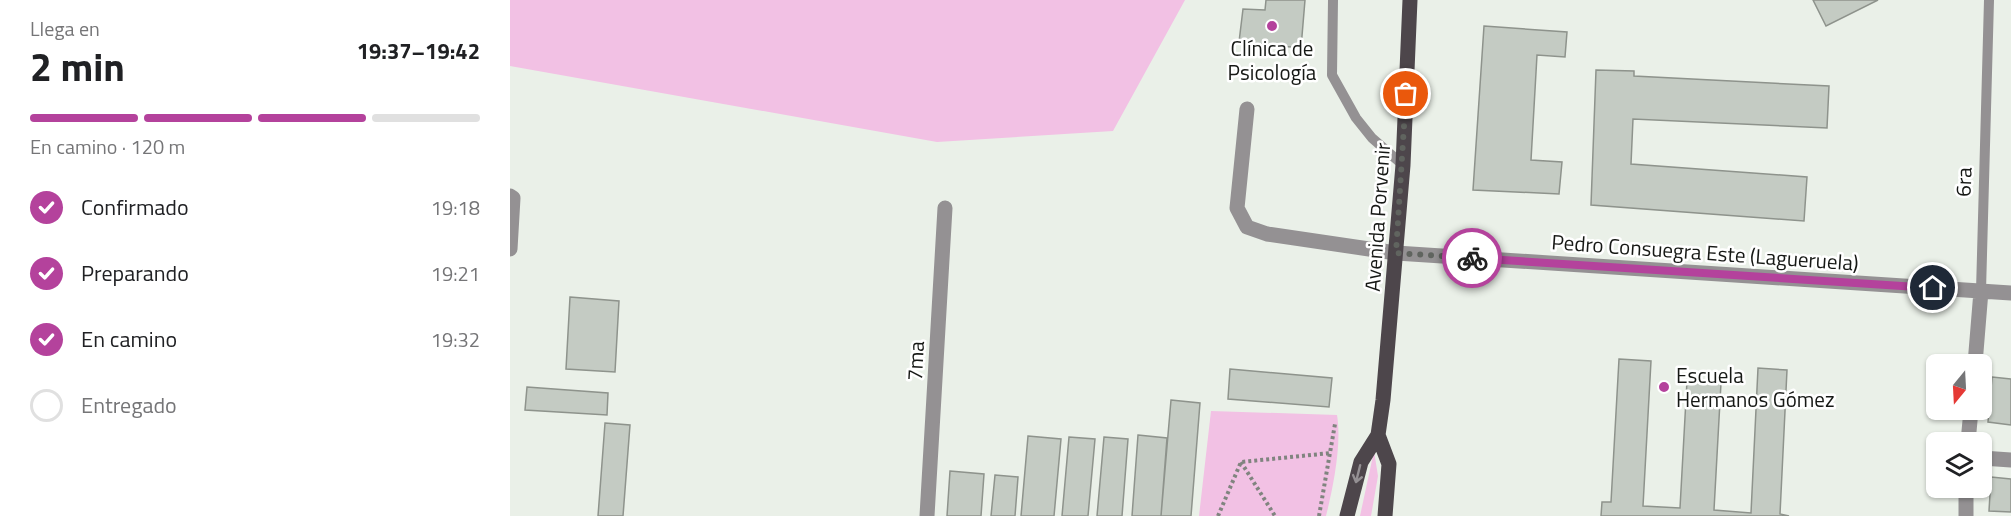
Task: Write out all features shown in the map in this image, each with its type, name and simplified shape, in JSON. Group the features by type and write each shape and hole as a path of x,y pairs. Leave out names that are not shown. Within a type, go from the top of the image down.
{"main road":[{"name":"Avenida Porvenir","path":"1347,516 1361,462 1378,435 1392,310 1410,0"},
{"name":"Avenida Porvenir","path":"1378,435 1389,464 1385,516"}],"street":[{"name":"Pedro Consuegra Este (Lagueruela)","path":"1247,109 1237,208 1247,227 1267,234 1396,253 2011,293"},
{"path":"510,249 511,197"},
{"name":"7ma","path":"927,516 945,208"},
{"name":"6ra","path":"1976,354 1981,291"},
{"path":"1992,459 2011,460"},
{"path":"1966,498 1966,516"}],"lane":[{"path":"1333,0 1332,75 1356,118 1372,138 1402,165"},
{"name":"6ra","path":"1981,291 1989,0"}],"path":[{"path":"1319,516 1335,424"},
{"path":"1241,462 1331,453"},
{"path":"1218,516 1241,462"},
{"path":"1241,462 1275,516"}],"shaded area":[{"path":"510,0 1185,0 1113,131 937,142 510,66"},
{"path":"1211,411 1337,415 1338,452 1326,516 1199,516"},
{"path":"1374,451 1378,476 1371,516 1360,516"}],"building":[{"name":"Clínica de Psicología","path":"1266,0 1305,0 1301,48 1239,42 1243,9 1265,10"},
{"path":"1813,0 1878,0 1826,26"},
{"path":"1484,26 1567,32 1565,57 1537,55 1531,160 1562,162 1559,194 1473,190"},
{"path":"1596,70 1634,71 1634,76 1829,86 1827,128 1633,119 1631,164 1807,177 1804,221 1591,205"},
{"path":"570,297 619,301 615,372 566,369"},
{"path":"1619,359 1651,361 1643,506 1680,508 1687,381 1721,383 1714,510 1751,513 1758,368 1787,370 1780,514 1789,516 1601,516 1602,502 1611,502"},
{"path":"1230,369 1332,378 1329,407 1228,399"},
{"path":"1992,377 2011,379 2011,425 1988,422 1992,420"},
{"path":"527,387 608,393 607,415 525,410"},
{"path":"1171,400 1200,403 1191,516 1161,516"},
{"path":"605,423 630,425 623,516 598,516"},
{"path":"1138,435 1167,438 1161,516 1132,516"},
{"path":"1028,436 1061,439 1054,516 1021,516"},
{"path":"1069,437 1095,439 1088,516 1062,516"},
{"path":"1104,437 1128,439 1122,516 1097,516"},
{"path":"950,471 984,474 981,516 947,516"},
{"path":"995,475 1018,477 1015,516 991,516"},
{"path":"1992,477 2011,479 2011,512 1989,511 1990,498 1992,498"}],"way so far":[{"path":"1406,94 1396,253 1472,258"}],"place":[{"name":"Clínica de Psicología","path":"1272,26"},
{"name":"Escuela Hermanos Gómez","path":"1664,387"}],"route":[{"path":"1472,258 1933,288"}]}
